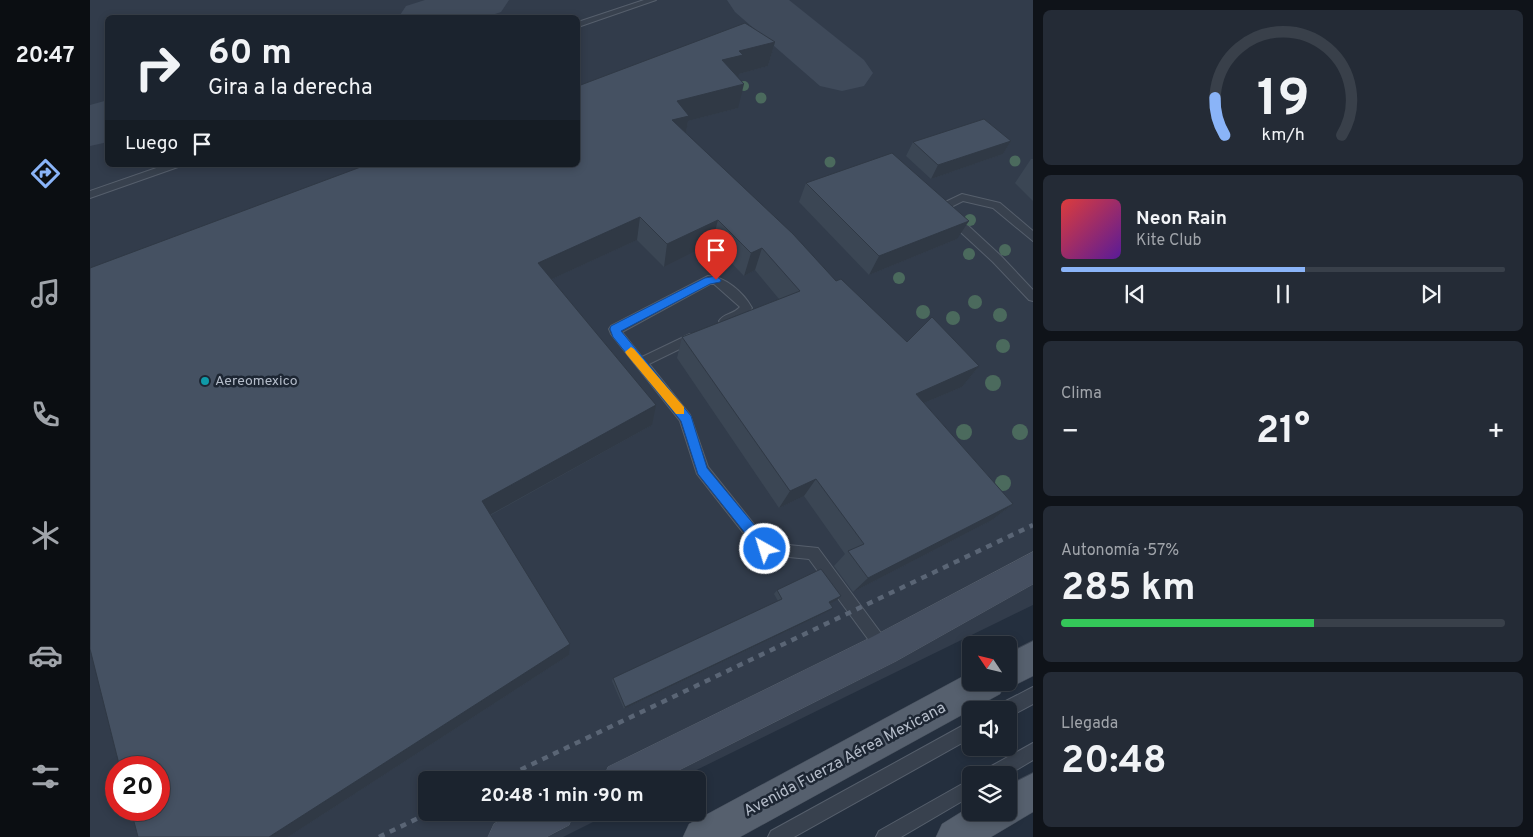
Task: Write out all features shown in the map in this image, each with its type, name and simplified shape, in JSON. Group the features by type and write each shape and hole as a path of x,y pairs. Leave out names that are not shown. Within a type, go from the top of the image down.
{"main road":[{"path":"1018,666 1033,658"},
{"name":"Avenida Fuerza Aérea Mexicana","path":"702,837 971,691"},
{"path":"1017,801 1033,791"},
{"path":"955,837 982,821"}],"street":[{"path":"640,771 884,649 1033,567"},
{"path":"507,837 538,821"}],"lane":[{"path":"580,24 649,0"},
{"path":"90,195 169,167"},
{"path":"1033,238 996,205 962,198 943,207 945,212 997,259 1033,297"},
{"path":"640,363 741,314 746,308 743,302 716,280 708,280 615,329 617,334 640,363 686,419 702,470 765,549 813,553 834,578 884,649"},
{"path":"1017,704 1033,695"},
{"path":"777,837 962,735"},
{"path":"1007,766 1033,751"},
{"path":"885,837 962,792"}],"shaded area":[{"path":"90,0 1033,0 1033,605 970,636 962,636 962,640 694,771 418,771 418,821 595,821 563,837 90,837"}],"building":[{"path":"745,23 775,42 739,51 743,55 722,60 744,84 677,101 689,116 672,120 793,234 836,281 841,279 907,342 932,317 979,366 916,394 1013,504 868,578 848,551 864,544 816,479 790,491 682,337 800,291 762,248 751,253 718,220 667,244 640,217 538,263 656,405 482,501 570,644 269,837 138,837 134,821 170,821 170,756 117,756 90,649 90,268 361,167 580,167 580,85"},
{"path":"984,119 1011,141 938,165 913,142"},
{"path":"892,153 969,221 879,256 806,183"},
{"path":"821,569 841,596 829,602 833,608 625,707 613,678 782,599 777,590"}],"taxiway":[{"path":"435,15 481,0"},
{"path":"755,0 842,73"},
{"path":"90,126 105,121"}],"railway":[{"path":"518,771 1033,525"},
{"path":"379,837 418,818"}],"slow traffic":[{"path":"631,352 680,411"}],"place":[{"name":"Aereomexico","path":"205,381"}],"route":[{"path":"716,280 708,280 619,325 615,329 617,334 686,419 702,470 765,549"}]}
